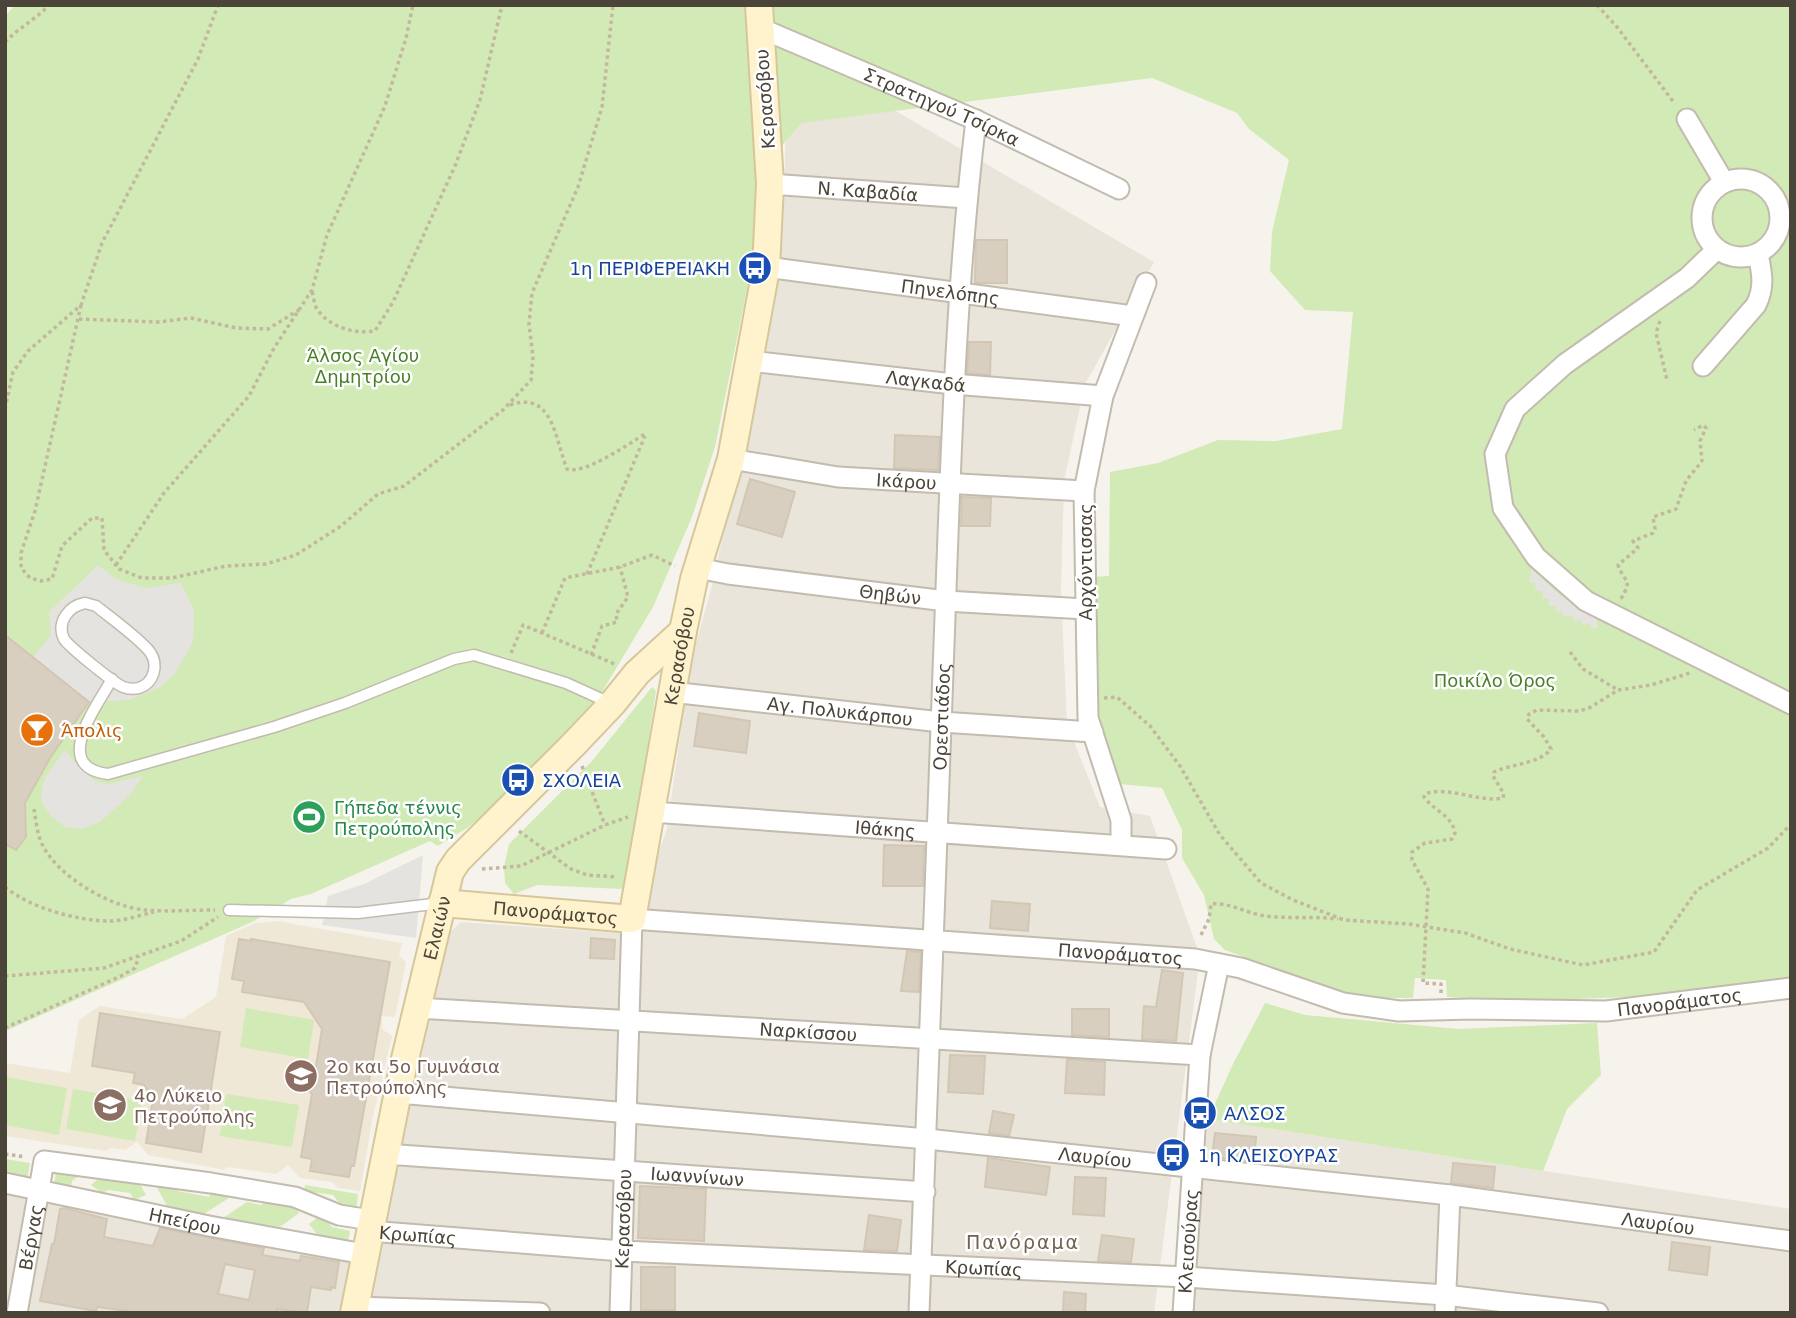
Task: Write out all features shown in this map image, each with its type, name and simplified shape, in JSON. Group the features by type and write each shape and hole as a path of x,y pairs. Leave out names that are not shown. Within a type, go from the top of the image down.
{"street":[{"name":"Στρατηγού Τσίρκα","path":"760,17 1119,189"},
{"name":"Κερασόβου","path":"620,1313 632,919 683,631 696,574 731,459 766,267 771,184 760,17"},
{"path":"1687,119 1724,182"},
{"name":"Ορεστιάδος","path":"919,1313 935,941 936,833 953,384 966,198 976,120"},
{"path":"1748,179 1769,191 1785,209 1775,238 1758,254 1742,258 1728,256 1716,250 1707,240 1702,227 1701,214 1705,201 1713,190 1724,182 1748,179"},
{"name":"N. Καβαδία","path":"771,184 966,198"},
{"path":"1716,250 1687,278 1565,364 1515,408 1495,454 1503,508 1536,557 1586,601 1791,704"},
{"path":"1703,366 1756,305 1761,295 1763,281 1758,254"},
{"name":"Πηνελόπης","path":"766,267 1133,316"},
{"name":"Αρχόντισσας","path":"1121,845 1121,820 1088,718 1084,491 1103,396 1146,283"},
{"name":"Λαγκαδά","path":"750,361 953,384 1103,396"},
{"name":"Ικάρου","path":"731,459 838,477 1084,491"},
{"name":"Θηβών","path":"696,574 946,601 1085,609"},
{"name":"Ελαιών","path":"354,1310 398,1093 450,872 458,860 612,704 637,673 683,631"},
{"name":"Αγ. Πολυκάρπου","path":"671,692 941,722 1093,732"},
{"name":"Ιθάκης","path":"652,810 1166,849"},
{"name":"Πανοράματος","path":"442,903 1195,959 1241,968 1342,1003 1399,1011 1606,1012 1791,988"},
{"name":"Κλεισούρας","path":"1182,1313 1200,1055 1219,964"},
{"name":"Ναρκίσσου","path":"417,1008 1200,1055"},
{"name":"Λαυρίου","path":"398,1093 927,1139 1450,1195 1791,1241"},
{"name":"Ιωαννίνων","path":"385,1154 624,1173 925,1192"},
{"name":"Βέργας","path":"17,1313 44,1161 295,1197 339,1215 368,1235"},
{"name":"Ηπείρου","path":"5,1183 209,1226 368,1235"},
{"path":"1445,1304 1450,1195"},
{"name":"Κρωπίας","path":"368,1235 622,1251 1186,1277 1445,1304 1598,1313"},
{"path":"354,1310 540,1313"}],"lane":[{"path":"85,603 96,606 149,652 155,662 154,672 148,683 132,689 122,687 112,679 64,638 62,624 65,615 72,608 85,603"},
{"path":"112,679 81,736 78,748 87,766 97,773 108,774 274,727 345,703 454,659 474,655 566,682 612,704"},
{"path":"229,910 358,913 442,903"}],"path":[{"path":"5,42 19,27 39,16 49,5"},
{"path":"218,5 198,59 102,243 81,305 35,511 21,553 21,568 30,578 41,581 52,579 62,546 92,518 102,518 104,550 119,569 142,578 172,578 204,569 266,564 296,555 341,526 379,494 404,486 508,405 531,380 533,357 529,324 532,293 578,187 602,107 613,5"},
{"path":"116,565 164,493 249,396 274,348 312,290 327,235 385,106 413,5"},
{"path":"312,290 317,309 335,325 360,333 375,331 393,302 455,166 480,100 502,5"},
{"path":"1597,5 1618,27 1687,119"},
{"path":"1655,301 1661,320 1656,333 1667,380"},
{"path":"5,408 13,372 27,351 81,305"},
{"path":"78,318 158,322 191,318 236,328 268,329 301,309"},
{"path":"508,405 523,400 535,402 545,412 555,430 566,469 573,471 600,460 645,434 587,574"},
{"path":"1613,613 1629,582 1618,565 1638,548 1633,541 1653,533 1653,517 1676,509 1686,481 1702,461 1700,440 1706,428 1703,425 1695,430"},
{"path":"542,633 565,578 620,568 652,555 696,574"},
{"path":"592,655 602,626 617,622 616,614 628,597 620,568"},
{"path":"506,665 523,625 637,673"},
{"path":"1570,652 1583,669 1618,690"},
{"path":"1440,1010 1441,984 1423,983 1428,888 1412,859 1412,852 1426,843 1452,839 1455,833 1450,820 1427,802 1425,794 1440,792 1489,799 1503,798 1504,794 1493,776 1494,772 1543,755 1551,749 1527,719 1529,714 1537,710 1580,711 1618,690 1675,678 1711,664"},
{"path":"1087,701 1117,697 1150,726 1180,766 1220,835 1261,883 1293,900 1344,920"},
{"path":"574,744 605,825"},
{"path":"34,809 41,843 53,863 79,883 110,900 143,910 229,910"},
{"path":"450,872 521,866 605,825 652,810"},
{"path":"501,817 571,869 587,875 640,878"},
{"path":"1200,935 1209,919 1211,904 1222,903 1242,911 1267,916 1318,917 1425,926 1465,933 1510,949 1583,965 1654,952 1697,891 1768,848 1791,824"},
{"path":"5,887 49,910 79,919 113,922 163,909"},
{"path":"5,976 104,968 181,942 229,910"},
{"path":"5,1028 121,976 135,968 140,955"}],"shaded area":[{"path":"788,48 1154,262 1085,384 1064,481 1061,591 1067,724 1100,807 1150,816 1200,956 1154,1313 365,1313 447,935 461,922 630,934 667,829 690,665 713,582 734,483 755,412 771,308 784,194"},
{"path":"98,565 116,579 145,588 181,583 194,610 193,642 175,674 159,688 129,700 89,702 33,657 51,635 49,612"},
{"path":"1531,569 1559,594 1596,617 1598,627 1592,629 1589,623 1583,626 1580,619 1574,622 1571,615 1564,617 1562,611 1556,612 1555,606 1549,606 1549,599 1542,598 1543,591 1535,590 1536,583 1529,582"},
{"path":"65,750 95,781 108,784 143,776 131,794 100,822 82,829 65,827 51,816 41,801 46,776"},
{"path":"423,855 416,938 322,925 328,896 364,884"},
{"name":"2ο και 5ο Γυμνάσια Πετρούπολης","path":"277,921 402,943 399,956 406,962 395,1017 382,1016 382,1029 392,1036 373,1116 360,1191 338,1188 332,1182 300,1178 288,1165 276,1174 228,1167 224,1170 148,1155 137,1142 125,1150 111,1148 106,1151 5,1136 5,1063 70,1073 79,1020 100,1006 182,1019 216,997 226,936 255,923"},
{"path":"1208,1119 1791,1209 1791,1313 1186,1313 1194,1266"},
{"path":"5,1179 358,1252 347,1313 5,1313"}],"green space":[{"name":"Ποικίλο Όρος","path":"15,5 1791,5 1791,981 1629,997 1520,1001 1447,997 1446,980 1415,978 1413,998 1382,998 1340,993 1225,950 1214,939 1204,895 1182,858 1182,830 1162,788 1120,784 1093,712 1092,577 1109,576 1110,472 1158,463 1218,440 1276,441 1342,429 1353,312 1305,310 1270,271 1272,232 1289,160 1249,129 1237,113 1152,78 801,123 755,178 755,234 748,284 715,447 692,517 653,607 602,692 581,718 503,800 438,846 430,841 311,894 291,899 252,922 5,1031 5,16"},
{"path":"652,687 656,691 629,869 622,889 537,885 514,894 505,883 504,867 509,844 592,761"},
{"path":"1265,1003 1305,1015 1459,1029 1597,1023 1601,1075 1567,1109 1543,1171 1208,1119"},
{"path":"246,1008 314,1020 308,1059 240,1047"},
{"path":"5,1077 67,1088 59,1135 5,1125"},
{"path":"73,1089 142,1101 135,1141 66,1129"},
{"path":"226,1094 299,1105 292,1147 220,1136"},
{"path":"5,1159 30,1163 27,1181 5,1177"},
{"path":"56,1172 85,1172 72,1181 71,1188 54,1185"},
{"path":"104,1174 137,1179 146,1195 134,1200 130,1193 108,1190 102,1193 91,1185"},
{"path":"160,1183 177,1186 177,1191 209,1197 211,1191 226,1193 229,1198 199,1217 170,1211 156,1186"},
{"path":"305,1185 358,1194 356,1211 344,1209 333,1195 304,1191"},
{"path":"268,1199 293,1204 299,1213 280,1227 223,1218 247,1202 261,1205"},
{"path":"322,1214 332,1227 350,1231 347,1247 323,1242 309,1224"}],"building":[{"path":"976,240 1007,240 1007,283 975,283"},
{"path":"969,342 991,342 990,375 967,373"},
{"path":"895,435 940,437 938,470 894,468"},
{"path":"750,479 795,492 782,537 737,524"},
{"path":"962,497 991,498 990,526 961,526"},
{"name":"Άπολις","path":"5,635 89,702 50,758 25,803 26,837 16,850 5,844"},
{"path":"699,713 750,721 746,753 694,746"},
{"path":"884,845 924,846 923,886 883,886"},
{"path":"992,901 1030,904 1028,931 990,928"},
{"path":"591,938 615,940 614,959 590,958"},
{"path":"239,939 390,962 354,1166 351,1166 349,1177 310,1171 312,1159 301,1157 312,1094 302,1083 315,1072 322,1029 304,1002 242,992 244,981 232,979"},
{"path":"907,951 921,952 919,992 901,991"},
{"path":"1162,970 1183,973 1176,1041 1142,1039 1144,1006 1156,1007"},
{"path":"1072,1009 1109,1009 1109,1037 1072,1035"},
{"path":"100,1013 220,1032 201,1152 146,1143 153,1099 144,1085 133,1083 135,1073 92,1066"},
{"path":"950,1055 985,1056 983,1094 948,1092"},
{"path":"1067,1059 1105,1062 1104,1095 1065,1093"},
{"path":"993,1111 1014,1115 1009,1136 989,1133"},
{"path":"1215,1133 1256,1137 1254,1162 1212,1157"},
{"path":"988,1158 1050,1167 1046,1195 985,1187"},
{"path":"1453,1163 1495,1167 1493,1188 1451,1183"},
{"path":"1075,1177 1106,1178 1104,1216 1073,1214"},
{"path":"640,1186 706,1189 704,1241 638,1238"},
{"path":"60,1209 107,1219 104,1237 153,1246 160,1228 264,1248 262,1255 300,1261 301,1256 339,1262 335,1288 331,1287 331,1290 311,1287 307,1313 277,1309 277,1313 128,1313 97,1307 96,1311 40,1301","holes":["225,1264 255,1270 249,1300 218,1294"]},
{"path":"869,1215 901,1220 897,1251 864,1250"},
{"path":"1102,1235 1134,1239 1131,1262 1098,1261"},
{"path":"1672,1242 1710,1247 1707,1275 1669,1270"},
{"path":"641,1267 675,1267 675,1310 641,1310"},
{"path":"1064,1292 1086,1294 1085,1313 1063,1313"}],"place":[{"name":"1η ΠΕΡΙΦΕΡΕΙΑΚΗ","path":"755,268"},
{"name":"Άπολις","path":"37,730"},
{"name":"ΣΧΟΛΕΙΑ","path":"518,780"},
{"name":"Γήπεδα τέννις Πετρούπολης","path":"309,817"},
{"name":"2ο και 5ο Γυμνάσια Πετρούπολης","path":"301,1076"},
{"name":"4ο Λύκειο Πετρούπολης","path":"110,1105"},
{"name":"ΑΛΣΟΣ","path":"1200,1113"},
{"name":"1η ΚΛΕΙΣΟΥΡΑΣ","path":"1173,1155"}],"district":[{"name":"Πανόραμα","path":"1023,1242"}],"park label":[{"name":"Άλσος Αγίου Δημητρίου","path":"363,365"}]}
